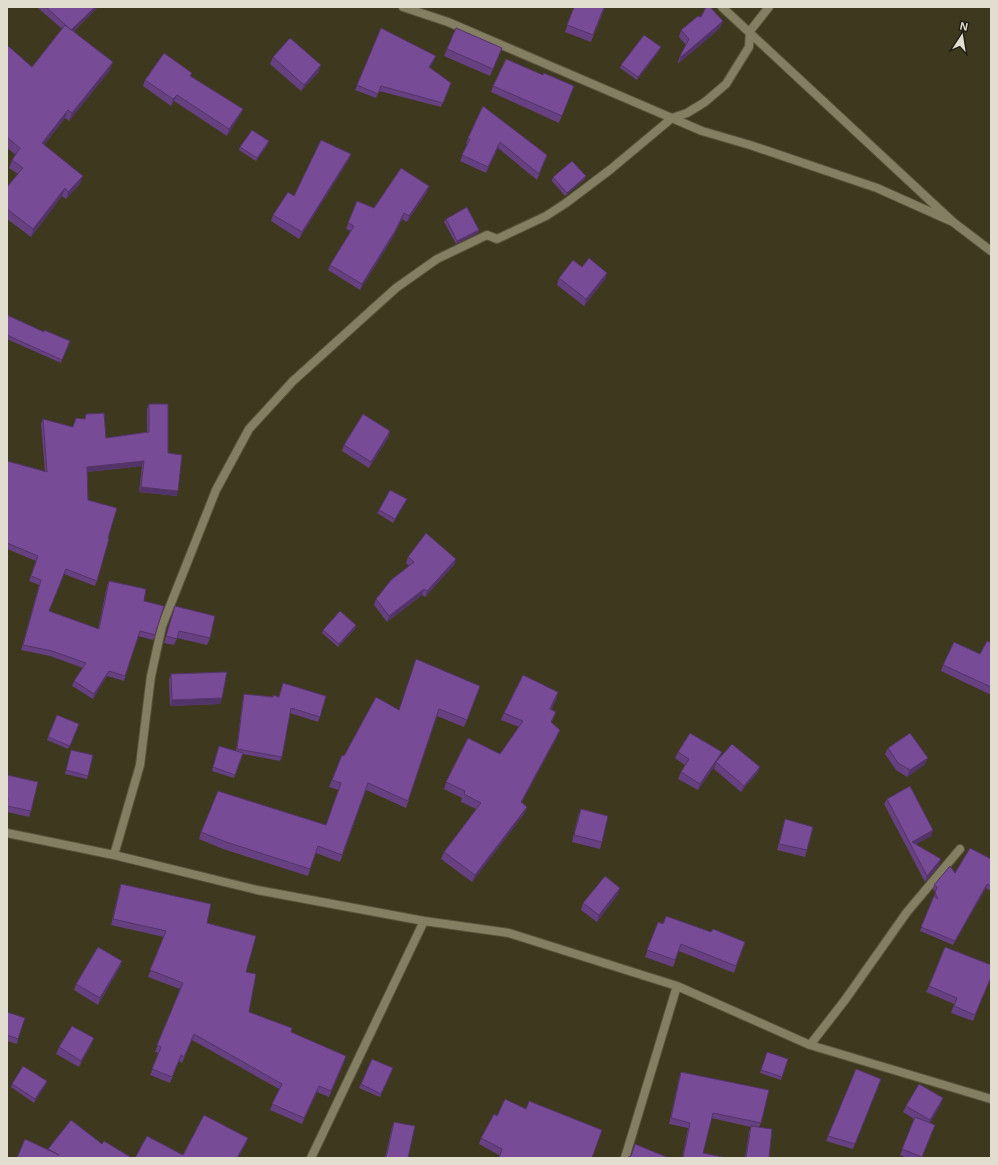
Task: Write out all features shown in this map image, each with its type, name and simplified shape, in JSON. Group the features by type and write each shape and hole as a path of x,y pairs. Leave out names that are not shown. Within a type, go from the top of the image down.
{"street":[{"path":"403,7 448,22 702,131 750,145 877,188 953,222"},
{"path":"722,7 750,31 953,222 991,251"},
{"path":"114,855 140,765 151,676 162,626 216,490 249,429 293,381 396,288 437,259 474,241 487,235 497,239 546,216 611,169 672,118 687,113 705,102 726,84 749,47 750,31 769,7"},
{"path":"7,833 114,855 257,890 424,921 509,933 677,986 810,1045 991,1099"},
{"path":"810,1045 845,1000 907,912 960,849"},
{"path":"311,1158 424,921"},
{"path":"626,1158 677,986"}],"building":[{"path":"46,7 95,7 71,30"},
{"path":"574,7 604,7 593,35 567,25"},
{"path":"706,7 710,7 723,21 681,57 680,56 689,39 681,30 698,16 701,17"},
{"path":"65,25 113,62 72,113 68,110 42,143 83,176 68,192 65,188 33,229 7,209 7,187 23,168 12,160 20,148 7,137 7,45 32,67"},
{"path":"381,28 436,56 429,67 451,83 443,103 381,86 378,94 357,85"},
{"path":"456,28 502,48 493,69 447,49"},
{"path":"644,35 661,47 638,77 621,65"},
{"path":"290,38 321,65 304,85 273,57"},
{"path":"164,53 192,73 190,76 243,109 229,129 177,95 173,99 145,80"},
{"path":"506,59 543,75 544,73 574,86 562,116 493,86"},
{"path":"483,106 547,155 539,174 500,142 488,167 462,155"},
{"path":"252,130 269,141 257,158 240,147"},
{"path":"321,140 351,154 302,232 273,215 288,192 294,196"},
{"path":"572,161 586,176 567,193 553,177"},
{"path":"401,168 429,186 409,216 404,213 395,231 362,284 330,265 354,226 348,223 357,201 374,208"},
{"path":"467,207 479,230 457,241 446,219"},
{"path":"589,258 607,273 586,299 559,278 573,260 582,267"},
{"path":"7,315 44,332 44,330 70,341 62,360 7,335"},
{"path":"149,404 168,404 168,453 182,455 178,491 141,487 144,461 87,467 88,500 117,508 108,538 109,539 97,581 66,569 49,611 99,629 109,581 146,589 144,601 164,606 155,635 140,631 125,676 109,671 94,694 74,681 86,663 52,651 23,645 41,580 31,576 38,556 7,543 7,461 47,472 43,419 73,427 76,418 85,419 86,414 104,413 106,438 149,432"},
{"path":"363,414 390,431 371,462 344,445"},
{"path":"390,490 407,499 395,519 379,510"},
{"path":"426,533 456,559 427,591 424,589 389,616 376,599 391,580 414,562 408,557"},
{"path":"175,606 215,616 210,638 179,631 177,639 166,636"},
{"path":"340,611 356,625 339,644 323,630"},
{"path":"987,641 991,643 991,687 943,665 954,642 980,654"},
{"path":"416,659 480,686 467,720 439,709 408,801 368,783 342,855 318,846 310,869 226,842 201,832 218,791 326,825 341,783 332,780 342,755 344,756 376,697 399,710"},
{"path":"227,672 222,698 172,700 171,674"},
{"path":"523,675 558,692 550,709 556,712 551,722 560,730 521,802 527,807 475,875 444,852 481,803 464,794 465,791 446,782 468,738 500,754 523,721 504,713"},
{"path":"283,683 326,696 320,717 291,708 282,757 237,749 244,694 273,697 273,695 279,697"},
{"path":"57,715 79,724 70,746 48,737"},
{"path":"690,733 722,752 700,784 681,772 689,759 678,752"},
{"path":"910,733 928,758 910,770 898,763 888,748"},
{"path":"732,744 760,767 744,786 716,762"},
{"path":"219,746 243,753 235,775 213,767"},
{"path":"71,750 93,755 88,776 66,770"},
{"path":"7,775 38,782 31,811 7,806"},
{"path":"910,786 933,830 912,842 941,859 927,876 887,799"},
{"path":"581,809 608,816 602,842 574,835"},
{"path":"785,819 813,827 807,850 779,844"},
{"path":"970,848 991,859 991,886 987,884 955,941 921,927 934,896 938,899 935,893 937,887 934,885 950,866 955,873"},
{"path":"605,876 620,888 599,915 583,903"},
{"path":"121,884 211,904 207,923 256,936 246,972 256,974 249,1012 292,1028 291,1032 346,1056 331,1091 319,1086 304,1118 272,1104 282,1084 194,1034 184,1057 181,1055 172,1077 152,1069 161,1047 157,1045 183,983 150,970 166,931 113,919"},
{"path":"666,916 711,932 713,929 745,942 736,966 681,944 675,960 647,950 658,922 663,924"},
{"path":"98,947 122,961 100,998 76,984"},
{"path":"945,947 991,965 991,977 975,1015 954,1006 957,998 929,986"},
{"path":"7,1012 25,1018 18,1039 7,1035"},
{"path":"72,1026 94,1038 81,1061 59,1047"},
{"path":"767,1052 788,1059 782,1077 761,1070"},
{"path":"372,1059 393,1068 381,1094 361,1084"},
{"path":"23,1066 47,1081 35,1099 12,1084"},
{"path":"856,1069 881,1079 855,1144 828,1136"},
{"path":"681,1072 769,1090 761,1123 713,1113 703,1153 727,1158 683,1158 690,1123 671,1118"},
{"path":"919,1084 943,1098 930,1120 906,1106"},
{"path":"505,1099 526,1109 529,1101 602,1130 592,1158 499,1158 502,1149 481,1138 494,1114 497,1116"},
{"path":"204,1115 248,1138 237,1158 135,1158 147,1136 183,1155"},
{"path":"915,1117 935,1125 922,1157 902,1149"},
{"path":"71,1120 102,1144 104,1141 132,1158 17,1158 25,1139 59,1155 48,1149"},
{"path":"394,1122 415,1126 408,1158 386,1158"},
{"path":"751,1126 772,1129 769,1158 746,1158"},
{"path":"635,1144 669,1158 626,1158 631,1156"}]}
